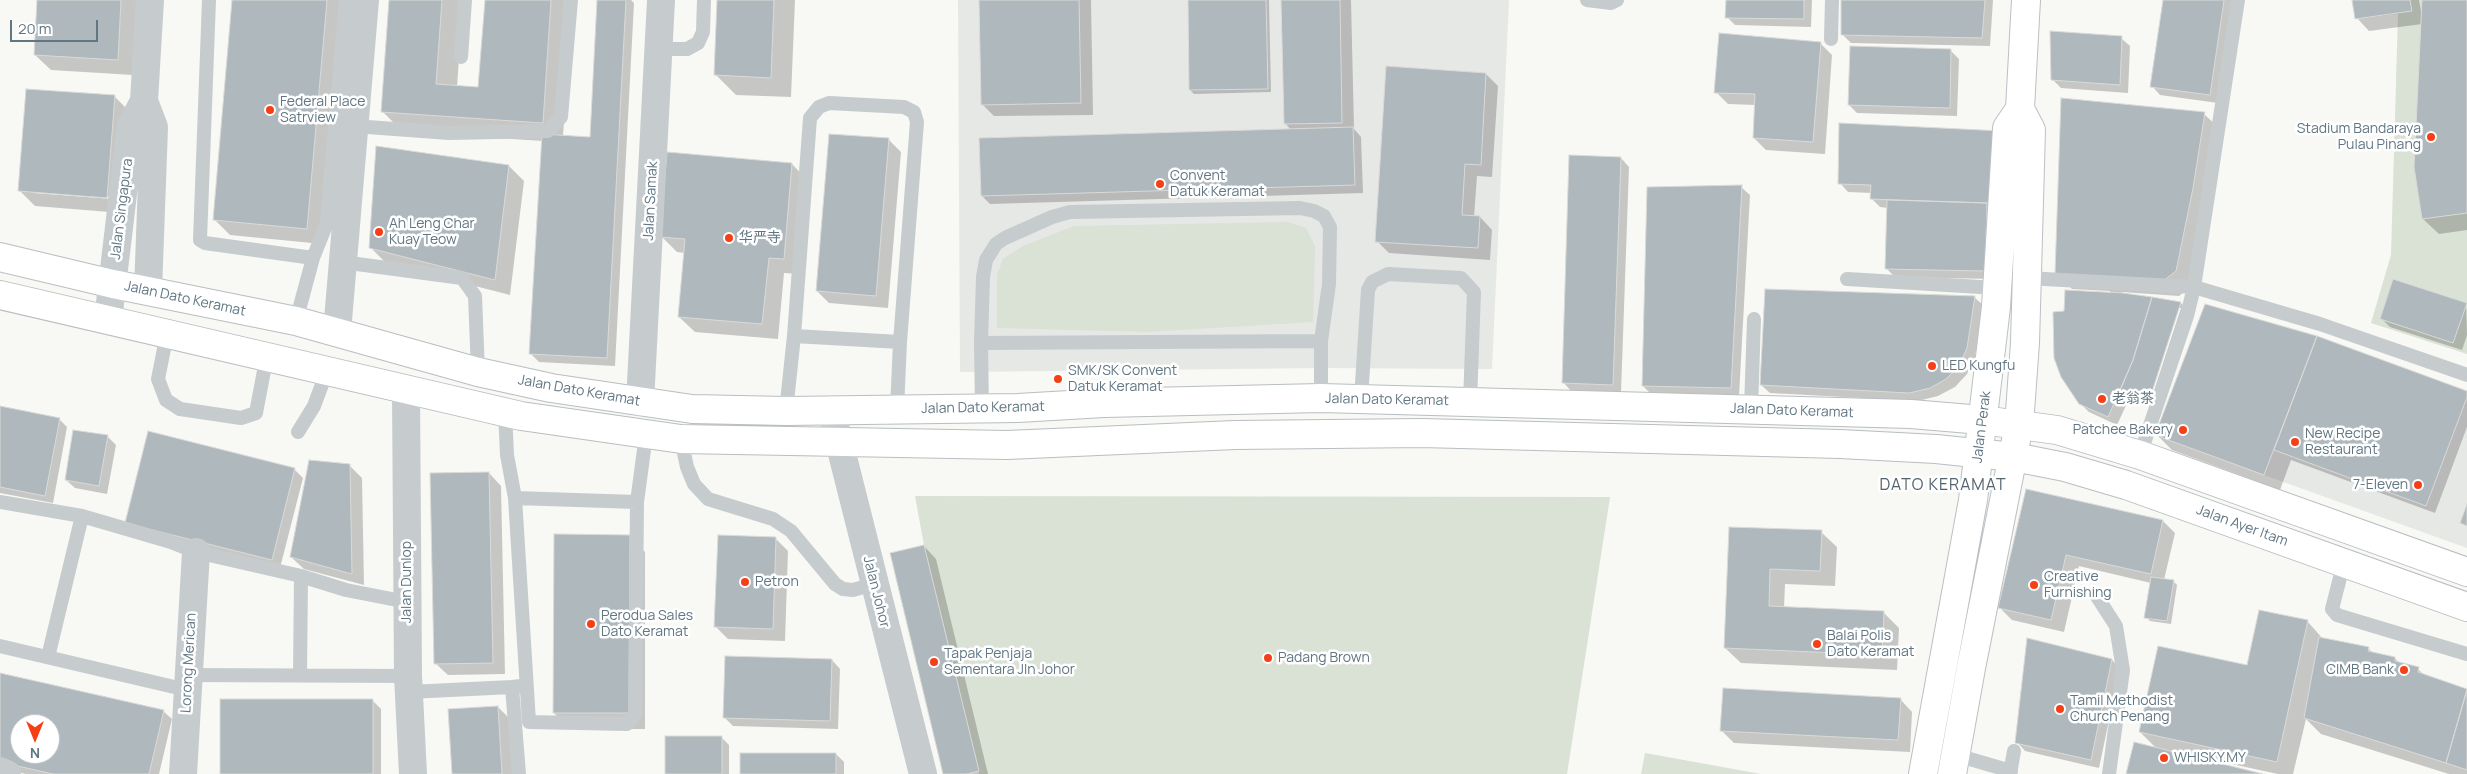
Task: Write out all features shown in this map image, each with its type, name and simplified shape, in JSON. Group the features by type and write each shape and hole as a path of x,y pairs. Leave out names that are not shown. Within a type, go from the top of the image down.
{"main road":[{"name":"Jalan Perak","path":"1954,765 1971,668 2019,425 2025,343 2031,130 2020,110 2026,0"},
{"name":"Jalan Perak","path":"1923,774 1946,656 1979,453 1997,288 2007,128 2020,110"},
{"name":"Jalan Dato Keramat","path":"0,257 113,284 296,321 478,372 551,388 692,408 786,411 897,410 1321,398 1911,414 2019,425"},
{"path":"0,295 267,355 406,390 505,412 681,439 1007,445 1235,435 1422,433 1730,440 1979,453"},
{"path":"2019,425 2057,430 2140,455 2467,572"},
{"name":"Jalan Ayer Itam","path":"1979,453 2014,457 2065,467 2126,484 2467,608"}],"street":[{"name":"Jalan Singapura","path":"108,320 131,126 144,101 150,0"},
{"path":"337,332 364,0"},
{"name":"Jalan Samak","path":"640,402 661,0"},
{"name":"Jalan Singapura","path":"144,101 154,127 148,291"},
{"name":"Jalan Dunlop","path":"406,390 408,684 413,774"},
{"name":"Jalan Johor","path":"831,410 923,774"},
{"name":"Lorong Merican","path":"183,774 196,552"},
{"path":"0,771 7,774"}],"lane":[{"path":"209,0 200,240 313,258"},
{"path":"296,321 313,258 327,223 346,0"},
{"path":"461,57 465,0"},
{"path":"354,126 449,133 548,131 561,117 571,0"},
{"path":"659,49 687,49 698,43 703,32 704,0"},
{"path":"1587,0 1610,2 1616,0"},
{"path":"1831,39 1832,0"},
{"path":"2140,455 2187,316 2194,287 2238,0"},
{"path":"786,411 794,336 810,118 819,106 829,103 904,106 914,112 917,122 900,342 897,410"},
{"path":"982,408 983,277 986,260 996,244 1005,238 1052,217 1070,212 1300,208 1314,211 1324,216 1330,227 1329,284 1322,341 1321,398"},
{"path":"342,262 462,278 475,296 478,372"},
{"path":"1361,399 1368,290 1372,282 1388,274 1461,278 1474,292 1470,402"},
{"path":"2026,278 2194,287 2320,324 2467,375"},
{"path":"1847,279 1997,288"},
{"path":"1751,410 1754,320"},
{"path":"167,334 158,378 166,400 180,409 241,418 256,413 267,355"},
{"path":"794,336 900,342"},
{"path":"982,343 1322,341"},
{"path":"298,432 314,406 327,371"},
{"path":"505,412 507,455 515,498 528,722 627,724 635,713 637,502 646,435"},
{"path":"681,439 687,467 694,484 708,499 773,519 791,531 834,584 843,589 853,590 874,584"},
{"path":"515,498 637,502"},
{"path":"0,502 82,516 171,542 196,552 301,576 346,590 407,602"},
{"path":"48,657 82,516"},
{"path":"2344,562 2332,609 2338,615 2467,654"},
{"path":"300,675 301,576"},
{"path":"2096,595 2116,626 2123,670 2109,774"},
{"path":"0,646 48,657 188,682 300,675 408,684 527,686"},
{"path":"512,687 519,774"},
{"path":"1954,765 2010,773 2014,751"}],"shaded area":[{"name":"Convent Datuk Keramat","path":"958,0 1509,0 1492,369 1321,368 960,372"},
{"name":"Stadium Bandaraya Pulau Pinang","path":"2352,0 2467,0 2467,354 2371,323 2391,255 2398,14 2355,19"},
{"path":"1288,222 1306,228 1315,246 1313,322 1148,332 997,328 997,275 1003,259 1023,246 1074,226"},
{"path":"2317,336 2467,391 2467,548 2264,475"},
{"name":"Padang Brown","path":"915,496 1610,497 1567,774 979,774 924,545"},
{"path":"1645,753 1761,774 1641,774"}],"building":[{"path":"37,0 121,0 118,60 34,55"},
{"name":"Federal Place Satrview","path":"232,0 327,0 307,229 213,220"},
{"path":"389,0 442,0 436,84 478,87 485,0 551,0 543,123 381,112"},
{"path":"597,0 626,0 607,358 529,354 542,134 590,137"},
{"path":"717,0 774,0 771,78 714,75"},
{"path":"979,0 1079,0 1081,103 981,105"},
{"path":"1188,0 1266,0 1268,89 1189,90"},
{"path":"1281,0 1340,0 1342,123 1284,124"},
{"path":"1726,0 1804,0 1804,19 1725,18"},
{"path":"1841,0 1985,0 1982,38 1841,35"},
{"path":"2163,0 2224,0 2210,95 2150,87"},
{"path":"2352,0 2410,0 2412,11 2355,19"},
{"path":"2422,0 2467,0 2467,213 2422,219 2414,167"},
{"path":"2050,31 2122,36 2120,85 2051,80"},
{"path":"1719,33 1821,42 1813,142 1753,138 1755,94 1714,93"},
{"path":"1850,46 1951,49 1950,108 1848,105"},
{"path":"1386,66 1486,73 1481,165 1465,164 1462,215 1480,216 1478,248 1375,242"},
{"path":"26,89 115,95 107,198 18,191"},
{"path":"2061,98 2205,112 2193,188 2176,271 2163,281 2055,274"},
{"path":"1839,123 2002,131 1998,188 1987,203 1870,199 1871,185 1838,184"},
{"path":"1353,127 1355,185 981,196 979,138"},
{"path":"829,134 889,138 876,296 816,291"},
{"path":"376,146 509,165 495,280 369,248"},
{"name":"华严寺","path":"667,152 792,163 784,259 769,258 762,324 678,317 685,239 660,237"},
{"path":"1569,155 1621,157 1613,385 1562,383"},
{"path":"1742,185 1731,388 1642,386 1647,187"},
{"path":"1887,200 1987,203 1985,271 1885,269"},
{"path":"2393,279 2467,303 2453,343 2380,319"},
{"path":"1765,289 1975,296 1967,348 1959,366 1946,379 1930,388 1909,393 1760,385"},
{"path":"2065,290 2123,293 2152,297 2133,360 2108,417 2079,404 2061,377 2054,358 2053,312 2064,311"},
{"path":"2152,297 2181,302 2149,401 2120,391 2133,360"},
{"path":"2205,304 2317,336 2264,475 2155,435"},
{"path":"2317,336 2467,391 2467,397 2426,506 2274,450"},
{"path":"0,406 60,418 45,496 0,487"},
{"path":"73,430 108,435 99,486 65,480"},
{"path":"148,431 295,468 272,560 125,523"},
{"path":"309,460 350,464 352,574 290,557"},
{"path":"489,472 493,663 434,664 430,473"},
{"path":"2026,489 2163,520 2151,574 2066,555 2051,620 1998,608"},
{"path":"2467,504 2467,526 2460,523"},
{"path":"1729,527 1822,530 1820,571 1770,569 1769,606 1884,611 1882,655 1724,648"},
{"name":"Perodua Sales Dato Keramat","path":"554,534 630,535 629,713 553,713"},
{"name":"Petron","path":"718,535 776,537 773,629 714,627"},
{"name":"Tapak Penjaja Sementara Jln Johor","path":"924,545 979,771 967,774 943,774 890,553"},
{"path":"2151,577 2174,580 2167,621 2144,618"},
{"path":"2259,610 2308,620 2277,762 2139,732 2158,646 2247,665"},
{"path":"2319,637 2369,647 2368,651 2395,657 2395,661 2419,667 2418,672 2467,689 2446,763 2304,718"},
{"path":"2027,638 2112,659 2091,760 2015,743"},
{"path":"725,656 832,659 830,721 723,718"},
{"path":"0,673 164,710 149,774 53,774 0,762"},
{"path":"1723,688 1901,698 1898,740 1720,731"},
{"path":"2467,690 2467,770 2446,763"},
{"path":"220,699 373,699 373,774 220,774"},
{"path":"498,706 502,774 452,774 448,709"},
{"path":"665,736 722,736 722,774 665,774"},
{"name":"WHISKY.MY","path":"2134,742 2263,774 2126,774"},
{"path":"740,753 836,753 836,774 740,774"}],"place":[{"name":"Federal Place Satrview","path":"270,110"},
{"name":"Stadium Bandaraya Pulau Pinang","path":"2431,137"},
{"name":"Convent Datuk Keramat","path":"1160,184"},
{"name":"Ah Leng Char Kuay Teow","path":"379,232"},
{"name":"华严寺","path":"729,238"},
{"name":"LED Kungfu","path":"1932,366"},
{"name":"SMK/SK Convent Datuk Keramat","path":"1058,379"},
{"name":"老翁茶","path":"2102,399"},
{"name":"Patchee Bakery","path":"2183,430"},
{"name":"New Recipe Restaurant","path":"2295,442"},
{"name":"7-Eleven","path":"2418,485"},
{"name":"Petron","path":"745,582"},
{"name":"Creative Furnishing","path":"2034,585"},
{"name":"Perodua Sales Dato Keramat","path":"591,624"},
{"name":"Balai Polis Dato Keramat","path":"1817,644"},
{"name":"Padang Brown","path":"1268,658"},
{"name":"Tapak Penjaja Sementara Jln Johor","path":"934,662"},
{"name":"CIMB Bank","path":"2404,670"},
{"name":"Tamil Methodist Church Penang","path":"2060,709"},
{"name":"WHISKY.MY","path":"2164,758"}],"district":[{"name":"DATO KERAMAT","path":"1943,486"}]}
